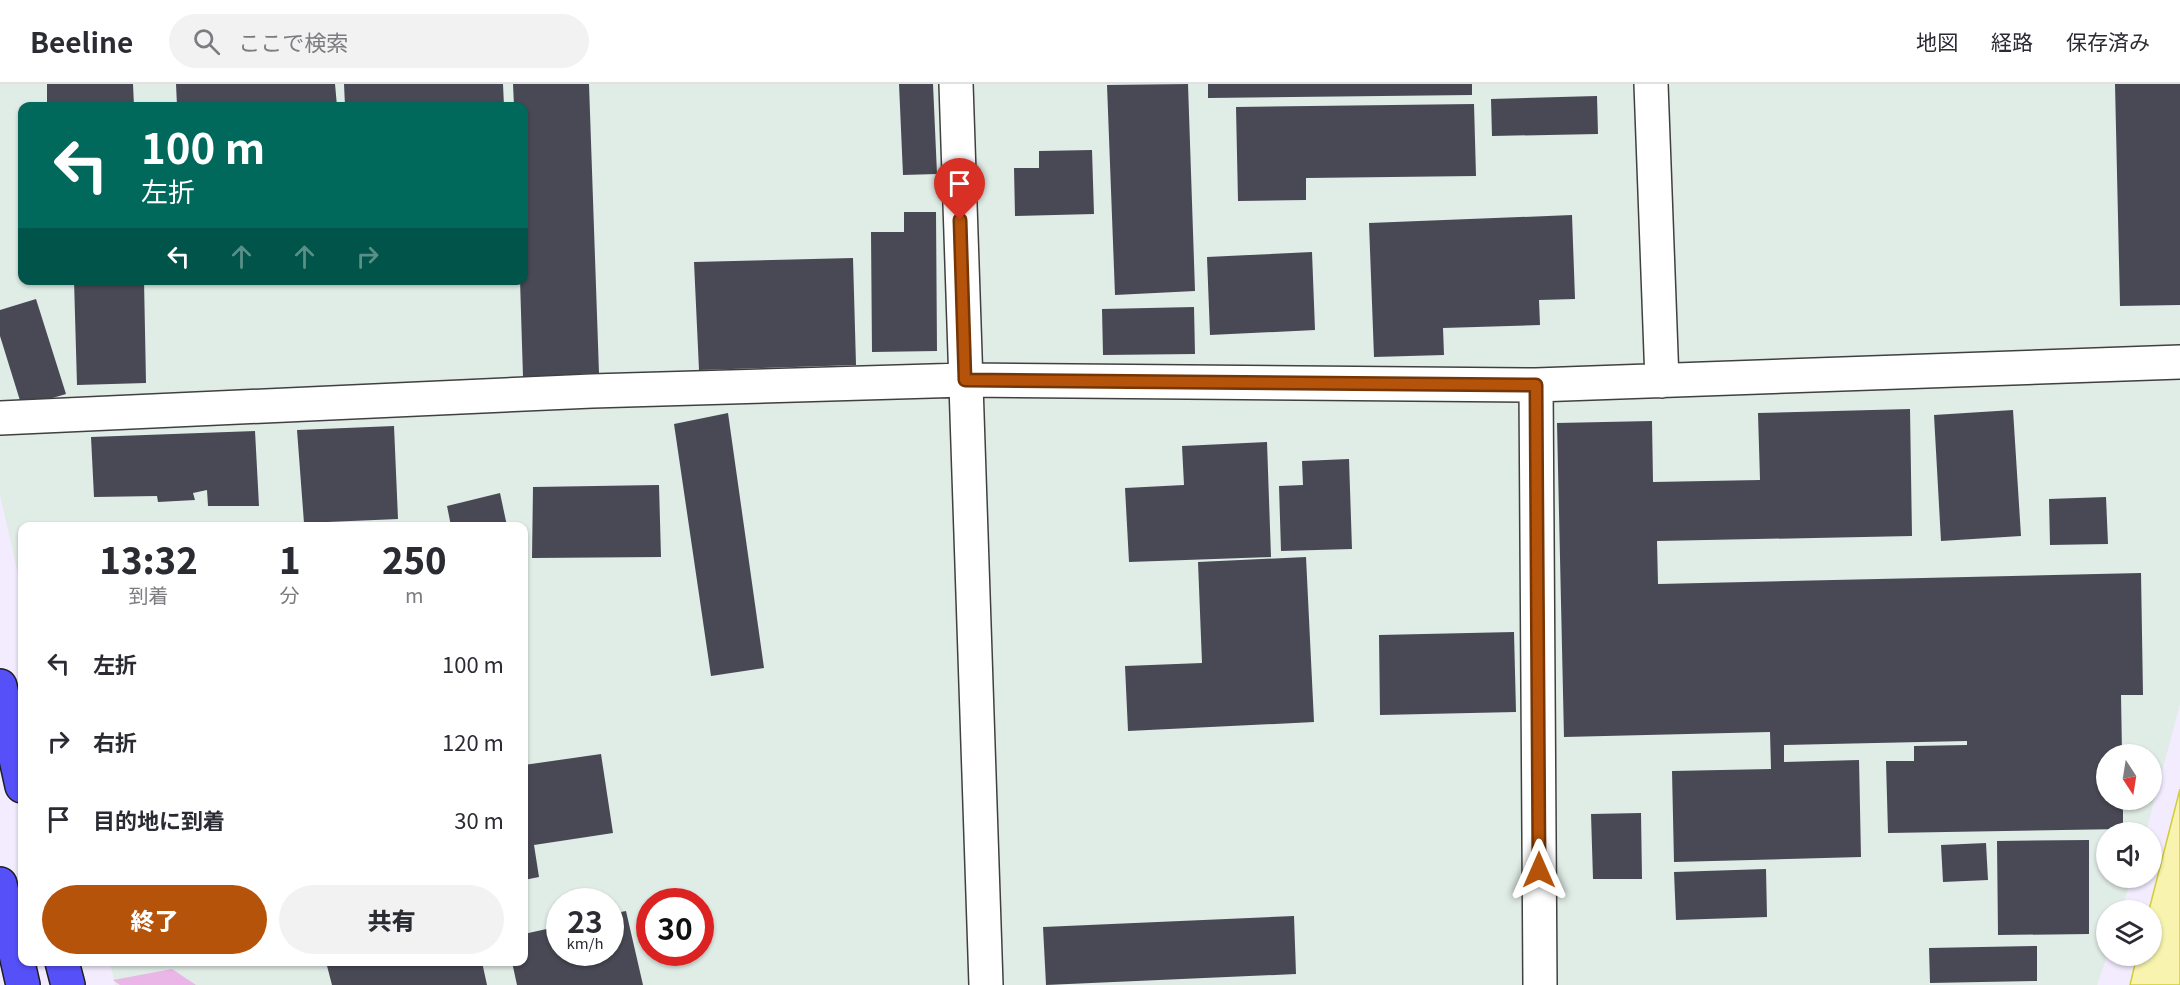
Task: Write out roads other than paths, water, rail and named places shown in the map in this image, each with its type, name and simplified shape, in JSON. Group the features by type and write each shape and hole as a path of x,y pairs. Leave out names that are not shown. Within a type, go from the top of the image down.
{"highway":[{"path":"0,686 18,768"},
{"path":"0,884 18,963"},
{"path":"19,966 23,985"},
{"path":"63,966 68,985"}],"street":[{"path":"956,84 986,985"},
{"path":"1651,84 1662,381"},
{"path":"0,418 580,391 965,380 1536,385 2180,362"},
{"path":"1536,385 1540,985"}]}
